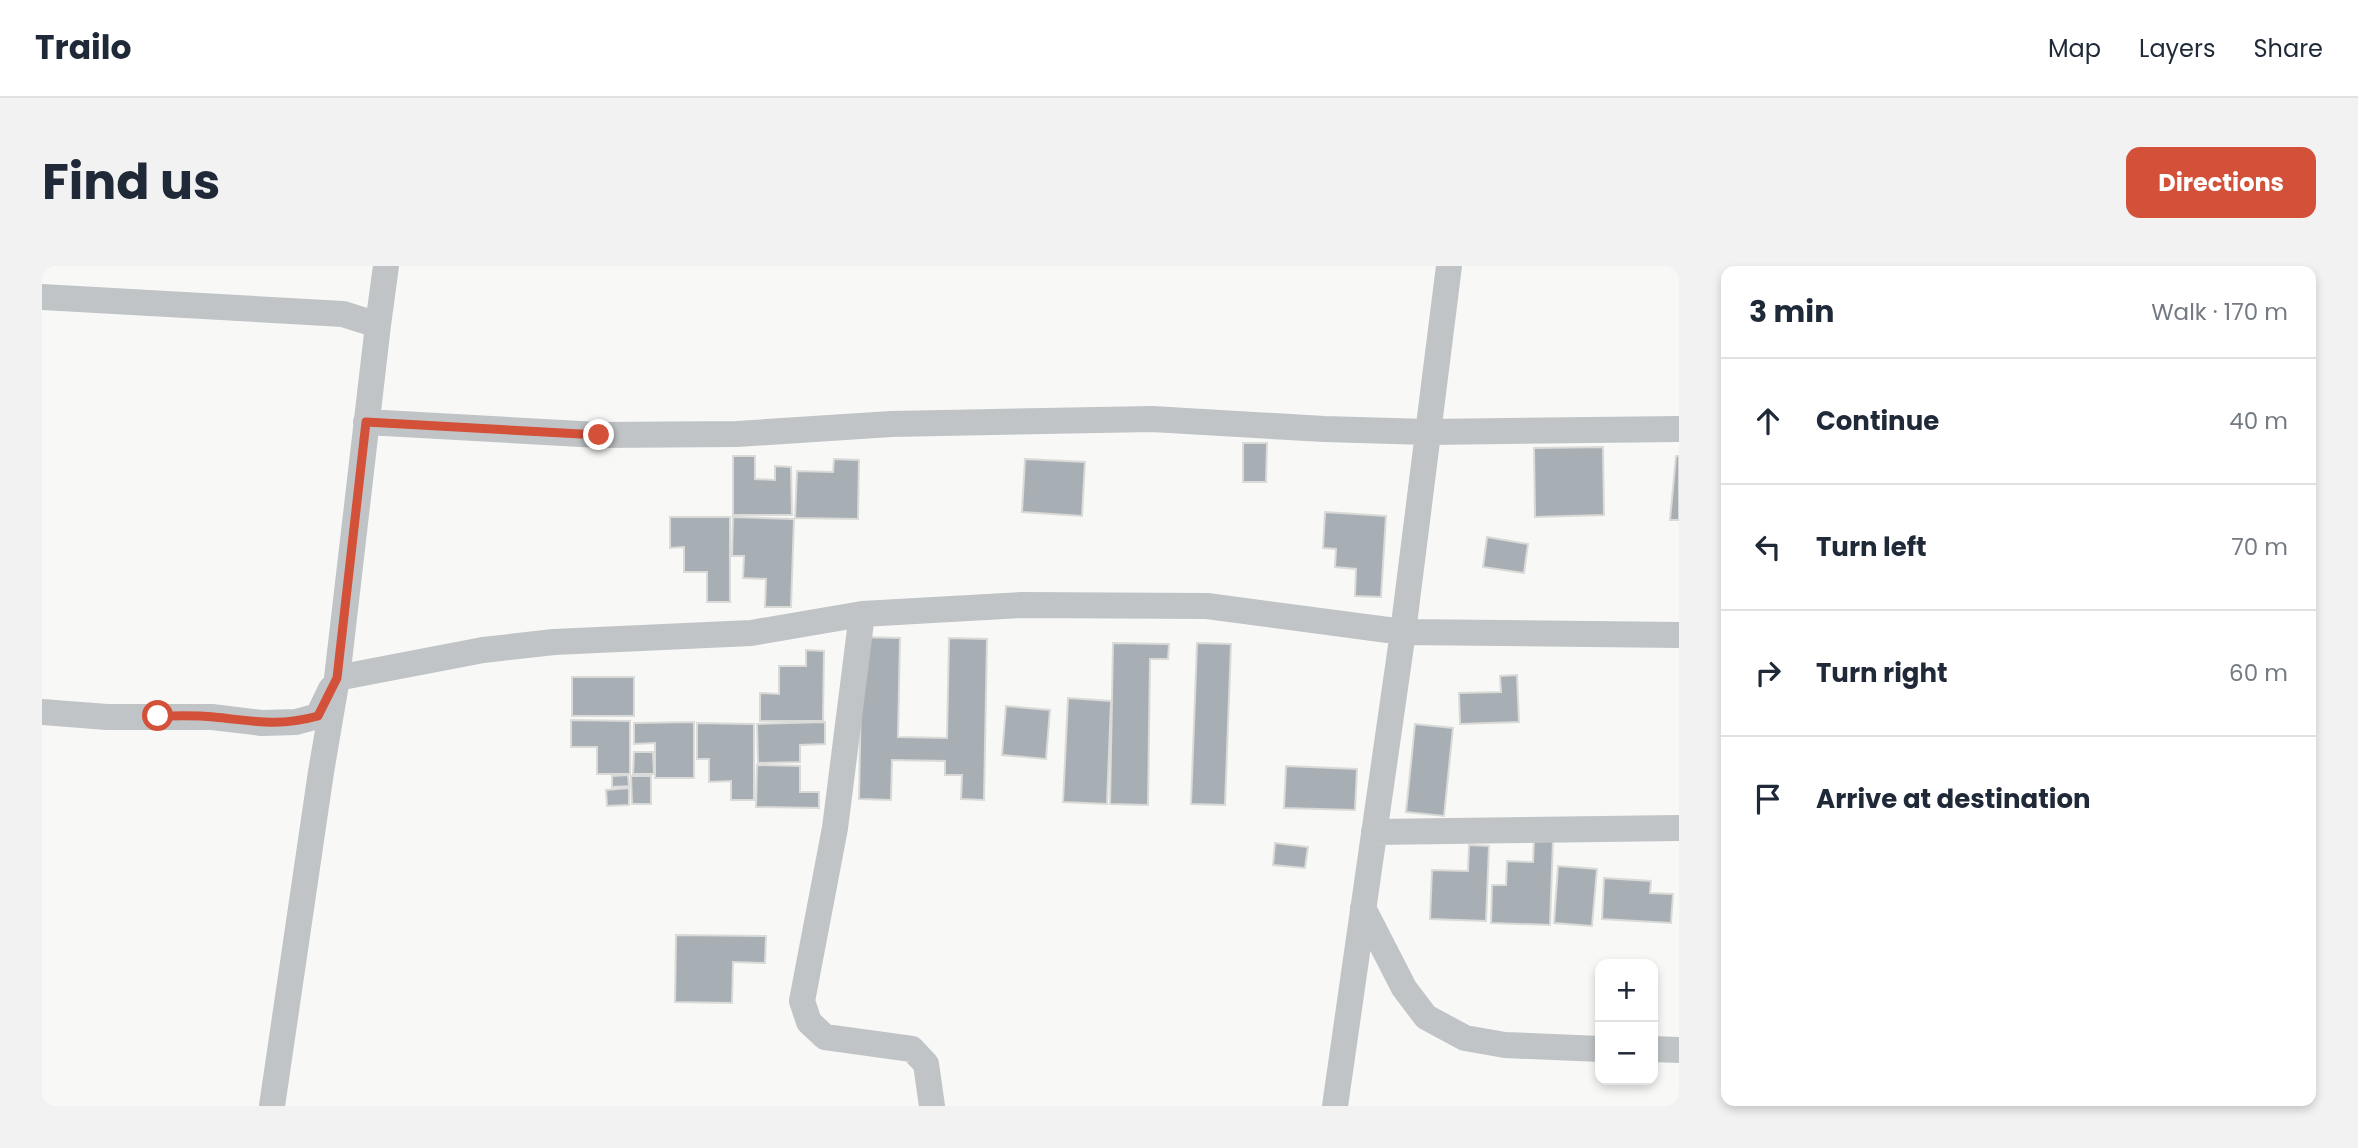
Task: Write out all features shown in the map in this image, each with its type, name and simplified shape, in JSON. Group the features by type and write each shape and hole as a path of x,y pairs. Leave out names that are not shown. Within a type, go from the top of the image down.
{"street":[{"path":"272,1106 337,678 386,266"},
{"path":"1335,1106 1403,632 1449,266"},
{"path":"42,297 343,314 378,325"},
{"path":"366,422 613,435 737,434 891,424 1153,419 1428,432 1679,429"},
{"path":"337,678 483,650 554,642 751,634 862,614 1021,605 1207,606 1403,632 1679,635"},
{"path":"862,614 835,828 802,1001 809,1022 825,1037 912,1049 926,1064 932,1106"},
{"path":"42,712 107,718 212,716 262,723 296,722 318,716 337,678"},
{"path":"1374,832 1679,828"},
{"path":"1363,908 1404,988 1426,1017 1465,1038 1505,1045 1595,1049"},
{"path":"1658,1049 1679,1050"}],"building":[{"path":"1243,443 1267,443 1266,482 1243,482"},
{"path":"1603,447 1604,515 1535,517 1534,448"},
{"path":"733,456 755,456 755,479 775,480 775,466 791,467 792,515 733,515"},
{"path":"1676,456 1679,456 1679,520 1670,520"},
{"path":"834,459 859,460 858,519 795,518 797,471 833,472"},
{"path":"1025,459 1085,462 1082,516 1022,512"},
{"path":"1325,512 1386,516 1381,597 1355,596 1356,569 1335,567 1336,549 1323,548"},
{"path":"670,517 730,517 730,602 707,602 707,572 684,572 684,547 670,548"},
{"path":"733,517 794,519 791,607 765,607 766,579 743,578 744,556 732,556"},
{"path":"1487,537 1528,544 1524,573 1483,567"},
{"path":"862,637 900,638 898,737 947,738 949,638 987,639 984,800 961,799 962,775 945,775 945,761 892,760 891,800 859,799"},
{"path":"1113,643 1169,644 1168,659 1150,659 1148,805 1110,804"},
{"path":"1197,643 1231,644 1225,805 1191,804"},
{"path":"806,650 824,651 823,721 760,721 760,693 779,694 779,666 806,666"},
{"path":"1517,675 1519,722 1460,724 1459,693 1501,692 1500,676"},
{"path":"572,677 634,677 634,716 572,716"},
{"path":"1068,698 1111,701 1107,804 1063,802"},
{"path":"1006,706 1050,710 1046,759 1002,755"},
{"path":"571,720 630,721 630,774 597,774 597,747 571,747"},
{"path":"694,722 694,778 655,778 655,743 634,744 634,723"},
{"path":"825,722 825,744 800,745 800,762 758,763 757,724"},
{"path":"697,723 754,724 754,800 731,800 731,781 709,782 709,759 697,759"},
{"path":"1415,724 1453,728 1444,816 1406,812"},
{"path":"634,752 653,752 654,774 633,774"},
{"path":"757,765 800,766 800,792 819,792 819,808 756,807"},
{"path":"1286,766 1357,769 1355,810 1284,808"},
{"path":"628,775 629,786 612,787 612,776"},
{"path":"631,776 651,776 651,804 632,804"},
{"path":"629,788 629,805 607,806 606,790"},
{"path":"1534,840 1553,840 1550,925 1491,923 1492,885 1506,885 1507,861 1533,862"},
{"path":"1275,843 1308,847 1305,868 1273,865"},
{"path":"1469,845 1489,846 1486,921 1430,919 1432,870 1468,871"},
{"path":"1558,866 1597,869 1592,926 1554,923"},
{"path":"1604,878 1651,881 1650,893 1673,894 1671,923 1602,919"},
{"path":"676,935 766,936 765,963 733,962 732,1003 675,1002"}],"route":[{"path":"158,716 212,716 262,723 296,722 318,716 337,678 366,422 599,435"}]}
